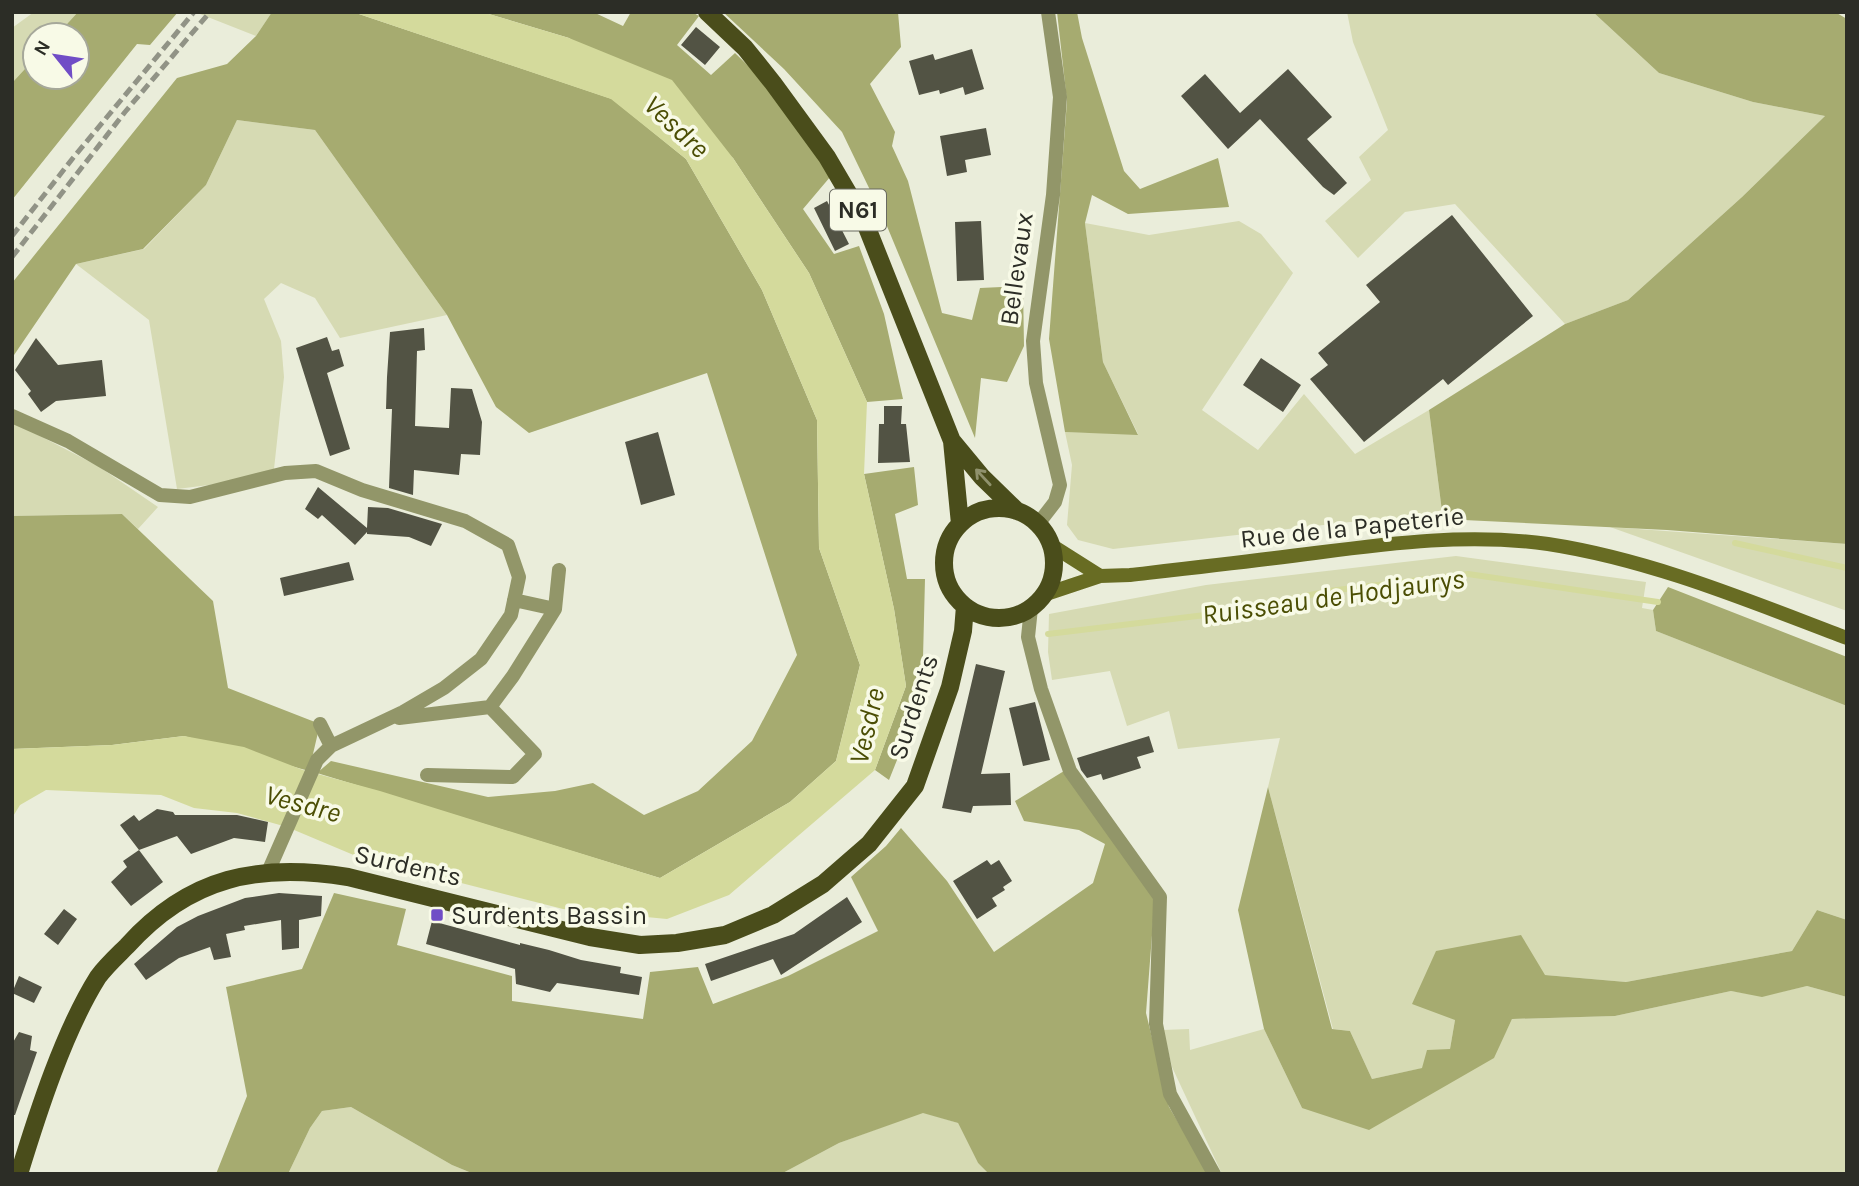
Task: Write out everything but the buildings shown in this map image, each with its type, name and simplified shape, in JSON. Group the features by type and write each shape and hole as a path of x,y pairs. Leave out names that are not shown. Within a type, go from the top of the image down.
{"main road":[{"name":"N61","path":"707,12 745,48 773,83 828,156 852,199 873,242 952,441 960,524"},
{"name":"N61","path":"952,441 982,477 1017,511 1038,524 1051,545"},
{"path":"1017,511 987,509 960,524 951,536 944,566 954,595 965,606 980,614 997,618 1015,615 1037,601 1051,580 1054,557 1051,545"},
{"name":"Rue de la Papeterie","path":"1037,601 1100,576 1130,575 1408,541 1463,538 1588,551 1675,573 1847,638"},
{"path":"1051,545 1100,576"},
{"name":"Surdents","path":"19,1174 30,1136 72,1025 99,976 139,932 170,907 198,890 236,877 268,872 309,871 348,877 590,937 640,945 677,943 725,935 773,915 822,884 869,844 915,786 950,687 963,632 965,606"}],"street":[{"name":"Bellevaux","path":"1038,524 1055,502 1060,485 1036,383 1033,341 1053,195 1060,97 1048,12"},
{"path":"12,416 68,441 160,495 190,497 285,474 316,471 362,490 465,521 508,545 519,577 511,615 481,659 444,688 387,720 331,746 317,760 311,771 268,872"},
{"path":"387,720 490,707 513,677 555,609 559,570"},
{"path":"514,600 555,609"},
{"path":"1037,601 1028,637 1041,689 1070,771 1160,897 1156,1024 1170,1094 1214,1174"},
{"path":"426,775 513,777 535,754 490,707"},
{"path":"320,724 331,746"}],"shaded area":[{"path":"34,12 78,12 70,21 22,21"},
{"path":"78,12 178,12 150,45 137,44 12,200 12,83 21,73 21,91 91,91 91,21 70,21"},
{"path":"195,12 272,12 256,36"},
{"path":"272,12 353,12 612,99 686,159 762,290 817,420 819,548 860,665 836,761 790,802 660,878 317,773 331,761 488,797 555,791 593,783 644,815 698,791 752,741 797,655 707,373 529,433 496,407 447,315 315,130 237,120 206,185 143,249 76,264 12,358 12,283 177,78 227,64 256,36"},
{"path":"482,12 593,12 623,26 631,12 692,12 699,16 677,45 711,75 735,53 803,119 836,170 803,209 834,254 859,246 884,314 903,399 867,402 809,273 733,158 569,38"},
{"path":"723,12 898,12 901,47 870,84 895,132 892,146 908,181 942,313 972,320 980,288 1023,286 1024,346 1007,382 981,378 975,438 884,219 842,132 784,69"},
{"path":"1057,12 1077,12 1082,38 1124,171 1140,189 1218,158 1229,207 1128,214 1092,195 1085,223 1103,362 1138,435 1065,432 1049,339 1067,101"},
{"path":"1347,12 1593,12 1659,73 1753,102 1825,116 1742,197 1628,300 1565,324 1455,204 1405,212 1358,258 1325,221 1371,180 1359,157 1388,130 1353,42"},
{"path":"1593,12 1835,12 1847,19 1847,544 1667,530 1443,519 1429,410 1565,324 1628,300 1742,197 1825,116 1753,102 1659,73"},
{"path":"21,21 21,73 12,83 12,28"},
{"path":"237,120 315,130 447,315 340,338 315,298 281,283 264,299 281,341 284,377 274,469 225,483 177,489 149,320 76,264 144,249 206,185"},
{"path":"1239,221 1261,234 1293,273 1202,410 1258,450 1304,394 1355,454 1429,410 1443,519 1350,522 1113,549 1078,540 1067,525 1072,465 1065,432 1138,434 1103,362 1085,223 1149,235"},
{"path":"12,424 17,424 98,466 158,507 138,529 122,514 12,516"},
{"path":"914,467 918,505 895,514 907,579 925,579 923,658 915,715 889,780 875,770 906,686 894,609 864,474"},
{"path":"122,514 213,601 228,688 320,724 309,771 184,736 112,745 12,749 12,516"},
{"path":"1610,527 1847,544 1847,611"},
{"path":"1456,556 1646,582 1642,608 1653,610 1656,631 1847,706 1847,920 1817,910 1792,951 1626,982 1545,975 1455,1020 1450,1049 1423,1068 1372,1079 1350,1031 1333,1029 1268,787 1280,738 1178,749 1169,711 1127,726 1110,671 1052,680 1048,652 1049,614 1206,585"},
{"path":"1668,587 1847,657 1847,706 1656,631 1653,610"},
{"path":"1064,771 1155,896 1146,1013 1169,1107 1209,1174 989,1174 978,1163 958,1123 923,1113 839,1143 781,1174 474,1174 452,1165 351,1107 322,1111 310,1128 288,1174 216,1174 247,1096 226,987 302,969 334,893 406,909 397,945 512,976 512,1001 643,1019 650,972 698,967 713,1004 788,976 878,931 851,877 886,846 901,828 947,881 994,952 1093,883 1105,844 1079,830 1024,821 1015,801"},
{"path":"1268,787 1332,1029 1350,1031 1372,1079 1422,1068 1427,1050 1450,1049 1455,1020 1412,1004 1436,951 1521,935 1545,975 1626,982 1792,951 1817,910 1847,920 1847,997 1807,986 1762,997 1731,991 1615,1016 1512,1019 1494,1058 1369,1130 1302,1108 1264,1029 1238,910"},
{"path":"1807,986 1847,997 1847,1174 1222,1174 1172,1067 1163,1030 1189,1029 1190,1050 1264,1029 1302,1108 1493,1058 1512,1019 1615,1016 1731,991 1762,996"},
{"path":"351,1107 452,1165 474,1174 288,1174 310,1128 322,1111"},
{"path":"923,1112 958,1123 978,1163 989,1174 781,1174 839,1143"}],"water":[{"name":"Vesdre","path":"353,12 482,12 569,38 672,80 733,158 809,273 867,402 864,474 894,609 906,686 875,770 729,895 667,919 563,909 356,856 287,827 237,813 194,808 161,795 46,790 20,805 12,818 12,749 112,745 184,736 244,747 303,770 380,791 660,878 790,802 836,761 860,665 819,548 817,420 762,290 686,159 611,99"}],"waterway":[{"name":"Ruisseau de Hodjaurys","path":"1735,543 1847,568"},
{"name":"Ruisseau de Hodjaurys","path":"1048,634 1230,612 1329,591 1468,574 1658,602"}],"railway":[{"path":"12,236 194,12"},
{"path":"12,257 125,112 210,12"}],"place":[{"name":"Surdents Bassin","path":"437,915"}]}
